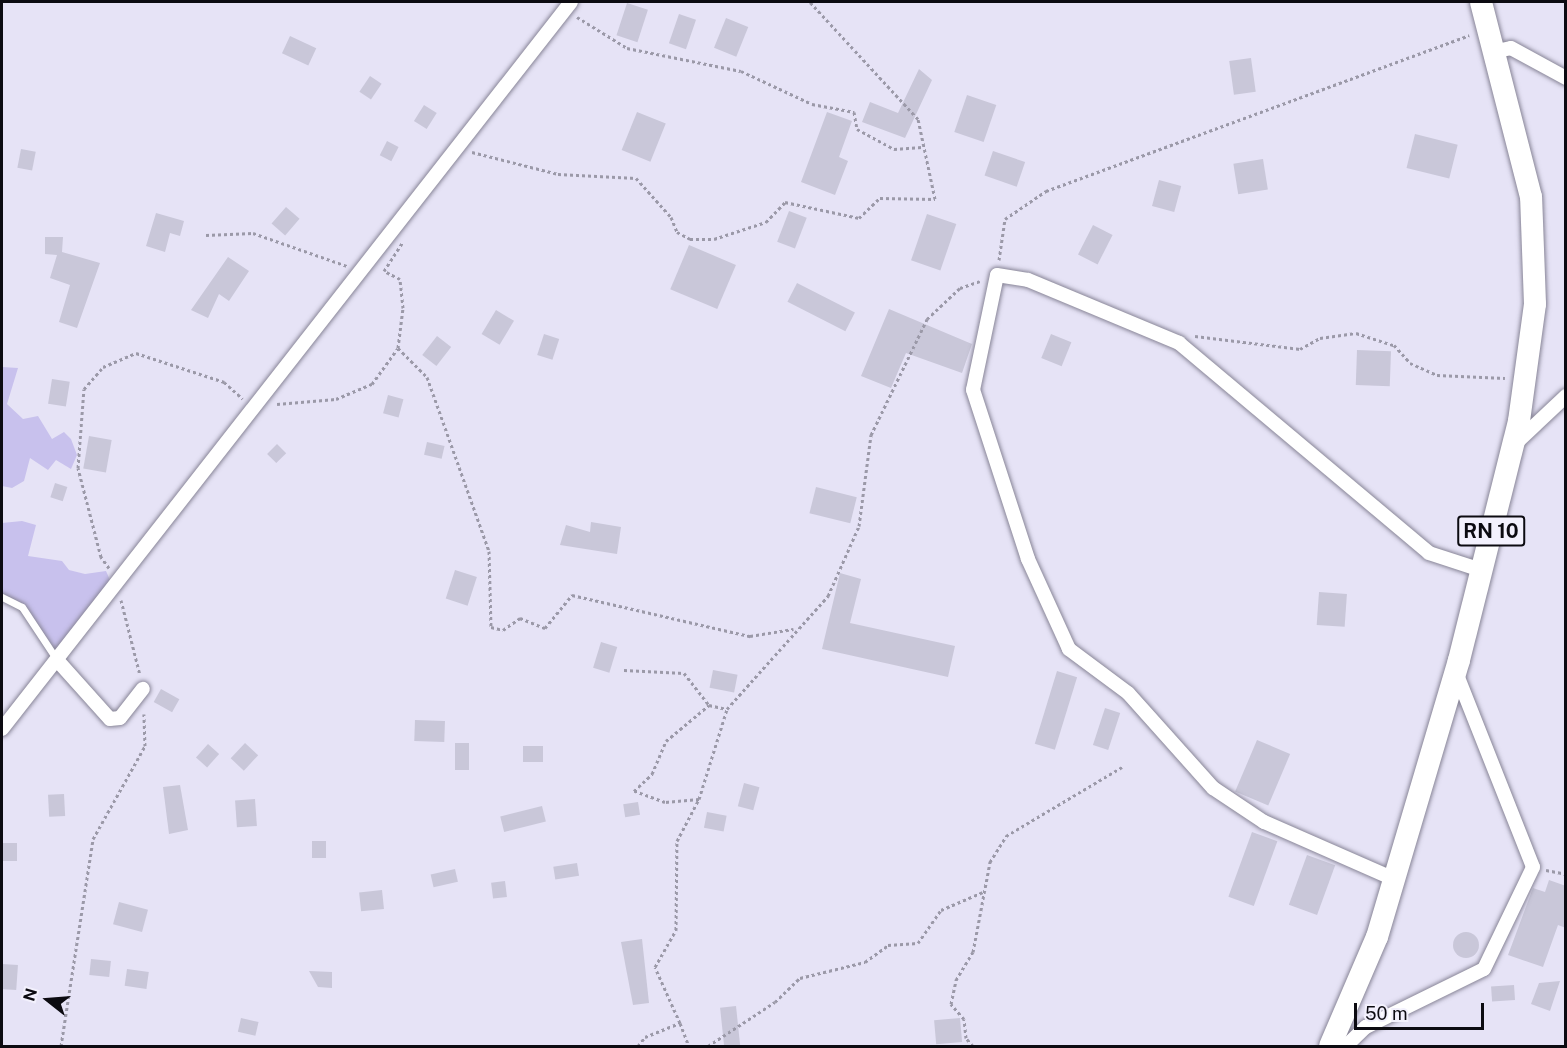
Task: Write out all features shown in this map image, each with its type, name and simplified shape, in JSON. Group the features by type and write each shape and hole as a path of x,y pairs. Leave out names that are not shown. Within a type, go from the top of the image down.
{"main road":[{"name":"RN 10","path":"1330,1047 1377,937 1455,672 1512,446 1525,379 1535,304 1531,197 1481,2"}],"street":[{"path":"2,729 116,587 251,406 403,222 568,5"},
{"path":"1492,52 1511,48 1566,78"},
{"path":"1394,879 1264,822 1213,788 1128,693 1069,649 1024,548 974,390 997,275 1028,280 1166,337 1227,380 1364,504 1429,553 1481,570"},
{"path":"1512,446 1566,396"},
{"path":"57,660 110,719 120,717 143,689"},
{"path":"1346,1047 1366,1028 1484,969 1533,867 1455,672"}],"lane":[{"path":"2,597 22,607 57,660"}],"path":[{"path":"459,148 558,174 636,178 671,217 677,232 690,239 714,239 766,222 785,201 859,218 880,198 935,199 922,147 918,119 810,2"},
{"path":"568,5 627,48 741,72 812,104 854,112 857,129 894,149 922,147"},
{"path":"689,1047 655,967 676,930 677,841 699,799 727,709 795,629 828,596 859,526 871,435 927,319 960,288 997,275 1005,219 1046,191 1487,28"},
{"path":"384,272 404,245 403,222"},
{"path":"61,1047 93,839 145,746 143,689 116,587 100,557 78,468 84,388 103,367 136,353 224,382 251,406 336,399 372,384 398,348 404,308 400,279 384,272 363,270 253,233 206,235"},
{"path":"1166,337 1300,349 1320,338 1356,333 1394,345 1410,363 1437,375 1525,379"},
{"path":"398,348 427,377 489,551 491,627 503,630 520,618 545,628 572,595 750,636 795,629"},
{"path":"624,670 684,674 710,705 727,709"},
{"path":"699,799 665,802 634,791 652,774 666,741 710,705"},
{"path":"973,1047 966,1038 964,1019 951,1004 956,980 973,952 990,862 1006,836 1122,767"},
{"path":"708,1047 775,1002 800,978 865,962 888,945 918,943 941,909 984,892"},
{"path":"638,1047 645,1037 680,1023"}],"shaded area":[{"path":"2,367 18,368 7,404 23,419 38,416 52,439 64,432 71,439 77,455 71,469 56,460 48,470 30,458 24,481 12,488 2,486"},
{"path":"22,521 36,525 28,556 62,561 69,570 85,574 106,571 113,587 57,652 24,606 2,594 2,523"}],"building":[{"path":"627,3 648,10 637,42 616,35"},
{"path":"679,14 696,20 686,49 669,43"},
{"path":"726,18 748,27 736,57 714,48"},
{"path":"290,36 316,48 308,65 282,53"},
{"path":"1251,58 1256,92 1234,95 1229,61"},
{"path":"919,69 932,80 905,138 862,122 870,102 898,113"},
{"path":"370,76 382,84 371,100 359,92"},
{"path":"967,95 996,105 984,142 954,132"},
{"path":"424,105 437,113 427,129 414,121"},
{"path":"637,112 666,124 650,162 622,150"},
{"path":"827,112 852,121 839,157 848,161 835,195 801,182"},
{"path":"1415,134 1458,145 1449,179 1407,168"},
{"path":"387,141 399,147 391,161 380,155"},
{"path":"21,149 36,152 32,171 17,168"},
{"path":"993,151 1025,162 1017,187 985,176"},
{"path":"1263,159 1268,190 1238,194 1233,164"},
{"path":"1159,180 1181,186 1174,212 1152,206"},
{"path":"286,207 300,219 285,235 272,224"},
{"path":"789,211 807,218 795,249 777,242"},
{"path":"156,213 184,221 180,236 170,233 165,252 146,246"},
{"path":"927,214 956,224 940,270 911,260"},
{"path":"1093,225 1113,235 1098,264 1078,254"},
{"path":"45,237 63,237 62,252 100,263 77,328 59,322 70,285 50,278 57,255 45,254"},
{"path":"689,245 736,265 717,309 670,289"},
{"path":"228,257 249,271 229,301 219,294 208,318 191,310"},
{"path":"797,283 855,313 845,331 787,302"},
{"path":"889,309 972,344 962,373 906,353 891,388 861,376"},
{"path":"496,310 514,321 500,345 482,334"},
{"path":"544,334 559,339 552,360 537,355"},
{"path":"1051,334 1071,342 1062,366 1041,358"},
{"path":"437,336 451,347 436,366 422,355"},
{"path":"1357,350 1391,351 1390,386 1356,385"},
{"path":"52,379 70,382 66,407 48,404"},
{"path":"388,395 403,399 399,417 383,413"},
{"path":"89,436 112,440 106,472 83,468"},
{"path":"427,442 445,446 442,459 424,455"},
{"path":"277,444 286,453 276,463 267,454"},
{"path":"55,483 67,487 63,501 50,497"},
{"path":"816,487 857,497 850,523 809,513"},
{"path":"591,522 621,527 617,554 560,545 566,525 590,532"},
{"path":"455,570 477,577 468,606 446,599"},
{"path":"840,573 861,579 850,623 955,646 948,677 822,649"},
{"path":"1319,592 1347,594 1345,627 1317,625"},
{"path":"601,642 617,647 609,673 593,668"},
{"path":"713,670 738,675 734,692 710,688"},
{"path":"1057,671 1077,677 1055,750 1035,744"},
{"path":"161,689 179,699 172,712 154,702"},
{"path":"1105,708 1120,713 1108,750 1093,745"},
{"path":"415,720 445,721 444,742 414,741"},
{"path":"1257,740 1290,754 1268,806 1235,792"},
{"path":"245,743 258,755 244,771 231,758"},
{"path":"455,743 469,743 469,770 455,770"},
{"path":"208,744 219,754 207,767 196,757"},
{"path":"523,746 543,746 543,762 523,762"},
{"path":"744,783 759,787 753,810 738,806"},
{"path":"180,785 188,830 169,834 163,787"},
{"path":"64,794 65,816 49,817 48,795"},
{"path":"255,799 257,826 237,827 235,800"},
{"path":"638,802 640,815 625,817 623,804"},
{"path":"542,806 546,822 504,832 500,816"},
{"path":"707,812 727,816 724,832 704,828"},
{"path":"1252,832 1277,841 1254,906 1228,897"},
{"path":"312,841 326,841 326,858 312,858"},
{"path":"2,843 17,843 17,861 2,861"},
{"path":"1307,855 1335,865 1317,915 1289,905"},
{"path":"577,863 579,876 555,880 553,867"},
{"path":"455,869 458,882 434,887 431,875"},
{"path":"1549,880 1566,886 1566,928 1558,925 1543,967 1508,955 1533,888 1545,892"},
{"path":"505,881 507,897 493,899 491,883"},
{"path":"382,890 384,909 361,911 359,892"},
{"path":"119,902 148,910 142,932 113,924"},
{"path":"1466,932 1475,936 1479,945 1475,954 1466,958 1457,954 1453,945 1457,936"},
{"path":"642,939 649,1003 633,1005 621,942"},
{"path":"91,959 111,961 109,977 89,975"},
{"path":"2,964 18,965 16,990 2,989"},
{"path":"127,969 149,972 146,989 125,986"},
{"path":"309,971 332,972 332,988 318,987"},
{"path":"1560,981 1550,1011 1531,1004 1539,983"},
{"path":"1514,985 1515,1000 1492,1002 1491,987"},
{"path":"736,1006 740,1046 724,1046 720,1008"},
{"path":"241,1018 259,1022 255,1036 238,1032"},
{"path":"960,1018 962,1042 936,1044 934,1020"}]}
